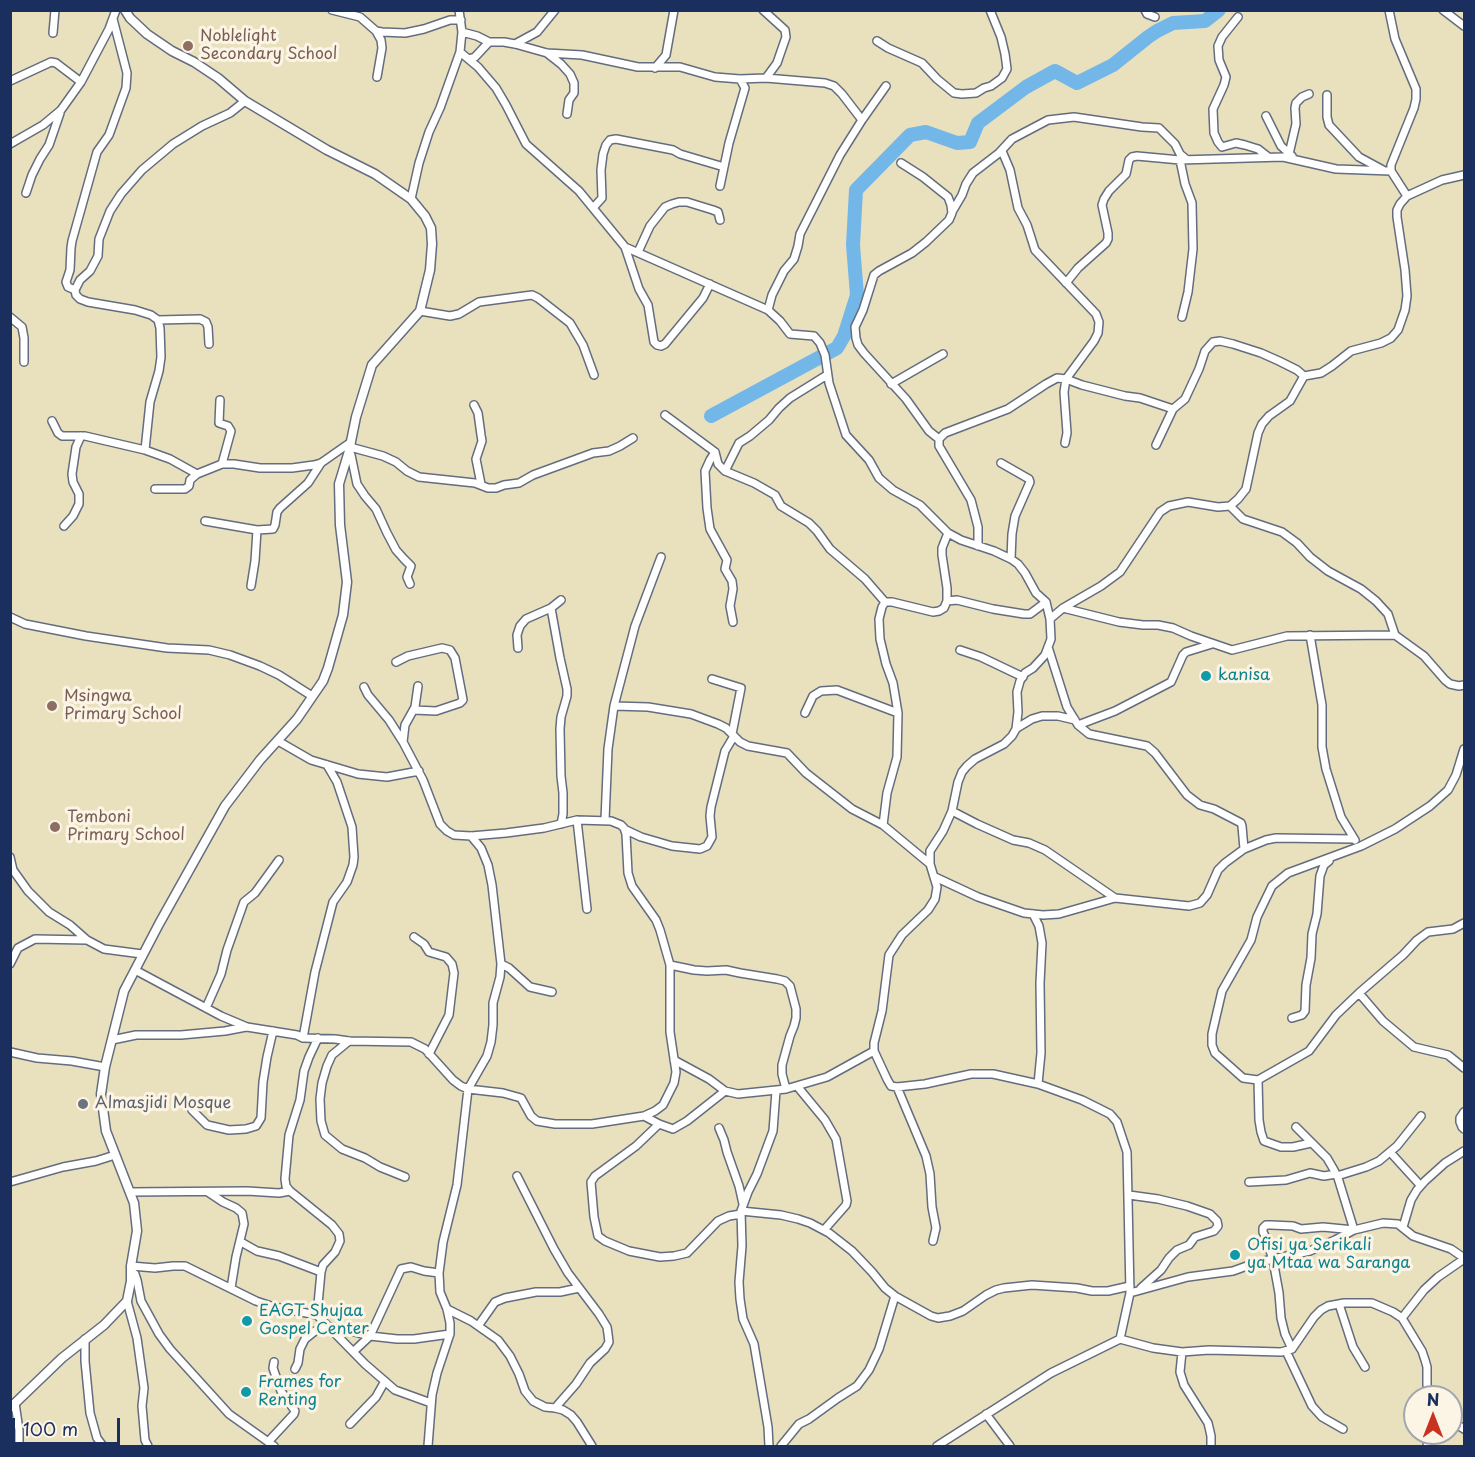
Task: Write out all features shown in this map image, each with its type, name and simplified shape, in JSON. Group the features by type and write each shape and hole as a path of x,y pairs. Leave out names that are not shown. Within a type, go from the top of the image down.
{"street":[{"path":"53,33 55,10"},
{"path":"10,144 43,125 61,110 81,82 116,10"},
{"path":"124,10 129,18 147,34 218,78 245,102 327,150 375,174 411,199 425,216 431,228 432,244 430,270 420,311 372,365 339,484 338,500 347,582 346,598 340,632 323,681 297,719 225,806 142,954 124,991 105,1067 101,1094 106,1131 134,1203 137,1231 127,1301 137,1338 144,1388 142,1406 147,1446"},
{"path":"332,10 360,17 376,31 382,48 377,77"},
{"path":"411,199 429,132 460,52 462,32 459,10"},
{"path":"515,44 537,32 555,10"},
{"path":"655,68 666,56 674,10"},
{"path":"763,10 785,30 786,37 777,63 766,78"},
{"path":"877,41 922,63 936,79 954,93 976,93 1002,78 1007,69 1005,54 990,10"},
{"path":"1145,10 1147,14 1155,17"},
{"path":"1388,171 1416,99 1416,89 1395,39 1389,10"},
{"path":"1443,10 1464,26"},
{"path":"1238,17 1222,37 1218,46 1219,60 1226,77 1213,109 1214,133 1222,147 1236,143 1258,149 1267,156"},
{"path":"75,290 68,287 66,282 70,270 72,241 97,152 110,135 126,88 127,73 113,19"},
{"path":"376,31 405,33 450,20 461,20"},
{"path":"462,32 489,42 515,44 547,53 582,55 638,68 680,67 715,76 811,81 834,86 862,120"},
{"path":"469,59 475,57 489,42"},
{"path":"460,52 478,67 496,88 526,144 579,191 625,247 639,289 648,305 654,342 657,345 666,344 703,298 710,284"},
{"path":"547,53 561,64 574,83 574,93 567,114"},
{"path":"10,81 51,62 56,63 81,82"},
{"path":"720,186 745,88 740,79"},
{"path":"768,310 772,295 784,271 794,259 800,234 840,155 886,86"},
{"path":"1292,156 1296,103 1309,94"},
{"path":"1327,95 1329,125 1359,158 1388,171 1407,196"},
{"path":"209,344 206,321 200,319 158,320 135,310 88,302 80,299 75,290 98,256 99,239 110,211 142,170 173,144 202,126 230,113 245,102"},
{"path":"26,193 32,175 49,145 61,110"},
{"path":"1266,116 1281,146 1292,156"},
{"path":"939,439 929,431 914,409 858,345 855,327 874,275 926,242 949,220 973,173 1002,151 1012,139 1040,123 1074,117 1159,128 1175,144 1183,160 1185,184 1192,203 1193,249 1188,292 1182,316"},
{"path":"593,208 602,198 603,154 610,140 616,139 673,150 724,167"},
{"path":"1002,151 1010,170 1018,208 1027,225 1035,250 1096,314 1099,322 1094,342 1066,379 1064,392 1067,434 1065,443"},
{"path":"1066,283 1078,268 1106,243 1108,233 1102,206 1104,199 1109,190 1126,174 1132,157 1183,160 1292,156 1336,169 1388,171"},
{"path":"901,163 948,197 952,213"},
{"path":"1304,376 1321,373 1351,351 1381,343 1391,338 1398,330 1407,296 1397,210 1407,196 1442,180 1464,175"},
{"path":"638,252 650,226 666,207 672,204 687,202 713,210 718,212 720,220"},
{"path":"625,247 768,310 790,334 814,336 825,355 831,392 846,435 869,460 879,478 893,490 920,505 948,533 1018,564 1036,592 1046,602 1051,639 1045,655 1023,677 1017,692 1017,728"},
{"path":"420,311 450,316 459,314 479,302 532,295 570,323 583,345 594,375"},
{"path":"10,317 22,327 24,362"},
{"path":"145,450 150,402 159,371 160,328 158,320"},
{"path":"1156,446 1173,410 1185,399 1205,351 1213,342 1233,344 1261,354 1297,370 1304,376"},
{"path":"891,384 943,354"},
{"path":"725,471 739,443 769,420 790,398 827,375"},
{"path":"1050,619 1063,608 1120,572 1160,512 1168,506 1188,502 1218,507 1230,506 1238,499 1246,489 1262,424 1290,401 1304,376"},
{"path":"978,546 978,527 970,500 939,446 939,439 945,433 1008,409 1058,378 1140,398 1173,410"},
{"path":"220,400 219,423 228,426 231,431 222,464"},
{"path":"474,405 478,413 482,441 476,459 480,484"},
{"path":"665,415 715,452 718,464 725,471 775,495 781,506 809,523 830,549 865,579 885,602 933,612 944,608 947,588 942,548 948,533"},
{"path":"52,421 57,433 62,435 81,436 145,450 170,459 197,474"},
{"path":"64,526 73,516 79,504 79,494 72,474 76,447 81,436"},
{"path":"155,489 185,489 197,474 222,464 270,468 304,467 321,463 350,446 383,456 419,477 433,480 447,479 496,488 519,483 533,475 593,453 609,451 633,438"},
{"path":"350,446 357,484 376,508 396,550 411,566 407,577 410,584"},
{"path":"715,452 705,471 707,508 710,529 727,560 725,570 732,581 730,606 733,622"},
{"path":"205,521 257,530 273,529 277,512 308,483 321,463"},
{"path":"1001,463 1029,479 1030,482 1015,516 1011,559"},
{"path":"1230,506 1243,519 1282,532 1328,571 1369,595 1388,614 1395,635 1424,656 1450,684 1464,685"},
{"path":"251,586 257,530"},
{"path":"605,820 608,749 614,706 635,626 661,557"},
{"path":"518,648 520,626 526,619 551,608 561,600"},
{"path":"947,600 1024,614 1030,614 1046,602"},
{"path":"883,825 887,793 897,757 898,713 893,683 880,639 879,619 885,602"},
{"path":"551,608 567,689 560,729 563,793 561,824"},
{"path":"1063,608 1119,622 1173,628 1232,650 1287,636 1395,635"},
{"path":"10,617 25,624 86,636 167,648 209,650 260,666 312,696"},
{"path":"1310,635 1322,705 1322,747 1326,770 1341,817 1361,846"},
{"path":"1076,723 1115,711 1171,682 1186,652 1212,644"},
{"path":"1048,646 1067,707 1076,723"},
{"path":"396,662 408,656 442,648 450,650 455,658 463,700 436,711 414,710"},
{"path":"960,650 981,657 1023,677"},
{"path":"364,687 403,742 419,771 440,824 454,835 471,836 523,831 577,820 605,820 616,822 626,830 654,842 700,849 707,846 712,837 711,807 725,751 733,735 741,688 712,680"},
{"path":"403,742 405,725 414,710 418,686"},
{"path":"805,713 813,696 821,691 837,690 898,713"},
{"path":"614,706 648,706 691,714 718,724 748,746 787,753 806,773 852,809 883,825 930,864"},
{"path":"1120,1339 1130,1290 1129,1195 1127,1152 1117,1122 1110,1114 1038,1084 993,1074 971,1074 925,1084 891,1086 874,1051 890,954 902,935 928,910 935,899 937,887 930,864 930,851 952,811 958,782 967,766 975,759 1004,744 1017,728 1032,718 1058,716 1076,723 1089,734 1147,746 1187,795 1200,805 1214,809 1241,823 1244,849"},
{"path":"278,741 311,760 358,774 387,777 419,771"},
{"path":"1464,749 1456,775 1448,790 1430,806 1361,846 1288,873 1272,886 1257,917 1251,940 1222,991 1212,1034 1215,1053 1243,1078 1258,1080 1309,1051 1336,1015 1422,936 1428,932 1453,929 1464,924"},
{"path":"303,1038 315,972 333,902 347,882 354,857 352,827 337,782 327,765"},
{"path":"952,811 1013,840 1029,843 1045,850 1115,898"},
{"path":"577,820 587,909"},
{"path":"135,970 221,1016 247,1027 303,1038 411,1042 425,1049 453,1080 468,1089 503,1093 520,1098 531,1116 537,1121 555,1125 592,1124 644,1116 663,1105 674,1083 676,1072 670,1032 670,965 656,920 632,886 628,873 626,830"},
{"path":"428,1446 431,1402 437,1373 450,1334 447,1309 440,1292 439,1273 443,1242 457,1185 468,1089 487,1056 491,1042 493,1003 501,964 488,866 482,849 471,836"},
{"path":"934,877 978,897 1024,913 1059,914 1115,898 1189,906 1200,903 1207,895 1218,870 1225,863 1244,849 1266,840 1276,838 1354,839"},
{"path":"10,856 12,871 49,912 70,925 87,940 104,949 142,954"},
{"path":"1292,1018 1302,1015 1305,1011 1306,985 1311,958 1312,934 1317,914 1320,876 1323,865 1333,857"},
{"path":"206,1008 221,974 244,902 255,893 279,860"},
{"path":"1033,914 1039,926 1042,943 1041,1053 1038,1084"},
{"path":"414,937 424,944 429,952 446,957 452,964 454,973 449,1015 429,1054"},
{"path":"10,964 18,948 35,939 87,940"},
{"path":"501,964 509,968 530,987 552,992"},
{"path":"670,965 707,971 726,970 777,979 785,981 790,986 796,1009 794,1026 782,1065 786,1089"},
{"path":"1359,993 1383,1021 1414,1047 1448,1055 1464,1068"},
{"path":"112,1040 136,1035 181,1035 247,1027"},
{"path":"192,1110 207,1125 229,1130 256,1126 261,1118 264,1074 273,1031"},
{"path":"317,1315 321,1272 323,1265 335,1252 340,1241 339,1234 332,1225 290,1191 285,1179 290,1135 300,1100 304,1071 318,1038"},
{"path":"349,1041 332,1055 322,1083 321,1121 325,1135 342,1149 405,1177"},
{"path":"674,1060 709,1079 725,1091 738,1094 776,1091 827,1077 874,1051"},
{"path":"10,1052 105,1067"},
{"path":"1258,1080 1260,1126 1264,1141 1281,1147 1311,1143"},
{"path":"797,1086 825,1120 836,1139 847,1201 824,1230"},
{"path":"897,1087 926,1156 936,1228 933,1241"},
{"path":"644,1116 673,1129 725,1091"},
{"path":"742,1210 773,1131 776,1091"},
{"path":"1464,1112 1460,1122 1464,1129"},
{"path":"1249,1182 1286,1180 1310,1173 1324,1176 1337,1175 1373,1164 1390,1152 1421,1116"},
{"path":"659,1124 636,1146 595,1176 591,1182 598,1236 629,1251 660,1257 674,1256 687,1252 718,1221 742,1210 781,1215 810,1222 824,1230 852,1251 895,1296 938,1318 963,1311 986,1295 1004,1288 1032,1285 1092,1291 1138,1291 1188,1277 1233,1271 1255,1263 1310,1251 1354,1230 1383,1223 1398,1224 1413,1236 1451,1249 1464,1259 1424,1290 1402,1318"},
{"path":"1296,1127 1327,1158 1337,1175 1354,1230"},
{"path":"719,1128 739,1186 743,1225 740,1299 743,1319 754,1344 769,1446"},
{"path":"1403,1227 1411,1200 1420,1185 1464,1151"},
{"path":"1390,1152 1420,1185"},
{"path":"10,1182 115,1155"},
{"path":"517,1176 568,1273 607,1327 609,1342 605,1349 590,1363 576,1384 555,1408"},
{"path":"206,1191 242,1213 244,1224 231,1288"},
{"path":"130,1192 279,1193 290,1191"},
{"path":"1129,1195 1158,1199 1210,1214 1217,1221 1218,1227 1214,1232 1195,1237 1190,1245 1177,1250 1161,1270 1138,1291"},
{"path":"1343,1429 1322,1417 1312,1406 1289,1350 1273,1260 1263,1228 1266,1225 1293,1226 1301,1229 1323,1227 1354,1230"},
{"path":"241,1242 258,1251 279,1256 321,1272"},
{"path":"131,1269 185,1266 274,1307 317,1315 365,1364 395,1390 431,1402"},
{"path":"354,1351 370,1336 401,1269 411,1267 439,1273"},
{"path":"131,1269 138,1280 141,1301 170,1349 229,1414 271,1444 295,1411 282,1391 273,1368 274,1362"},
{"path":"478,1326 495,1302 505,1298 579,1288"},
{"path":"781,1446 799,1424 857,1386 869,1370 879,1349 895,1296"},
{"path":"20,1445 13,1405 127,1301"},
{"path":"937,1446 1051,1373 1120,1339 1153,1348 1182,1352 1289,1350 1321,1310 1344,1303 1372,1303 1402,1318 1425,1359 1427,1385"},
{"path":"1340,1304 1353,1347 1365,1367"},
{"path":"447,1309 478,1326 498,1341 510,1356 525,1391 534,1401 545,1407 563,1410 571,1415 578,1422 592,1446"},
{"path":"295,1370 305,1339 315,1331 339,1328 370,1336 414,1339 450,1334"},
{"path":"85,1339 90,1413 103,1446"},
{"path":"1182,1352 1180,1371 1184,1385 1208,1423 1211,1446"},
{"path":"350,1424 376,1397 385,1381"},
{"path":"986,1414 1010,1446"}],"waterway":[{"path":"711,416 837,348 844,336 857,295 853,245 856,190 910,135 926,132 957,143 970,142 978,123 1026,87 1055,71 1077,83 1113,65 1157,31 1173,23 1205,21 1219,10"}],"place":[{"name":"Noblelight Secondary School","path":"188,46"},
{"name":"kanisa","path":"1206,676"},
{"name":"Msingwa Primary School","path":"52,706"},
{"name":"Temboni Primary School","path":"55,827"},
{"name":"Almasjidi Mosque","path":"83,1104"},
{"name":"Ofisi ya Serikali ya Mtaa wa Saranga","path":"1235,1255"},
{"name":"EAGT Shujaa Gospel Center","path":"247,1321"},
{"name":"Frames for Renting","path":"246,1392"}]}
